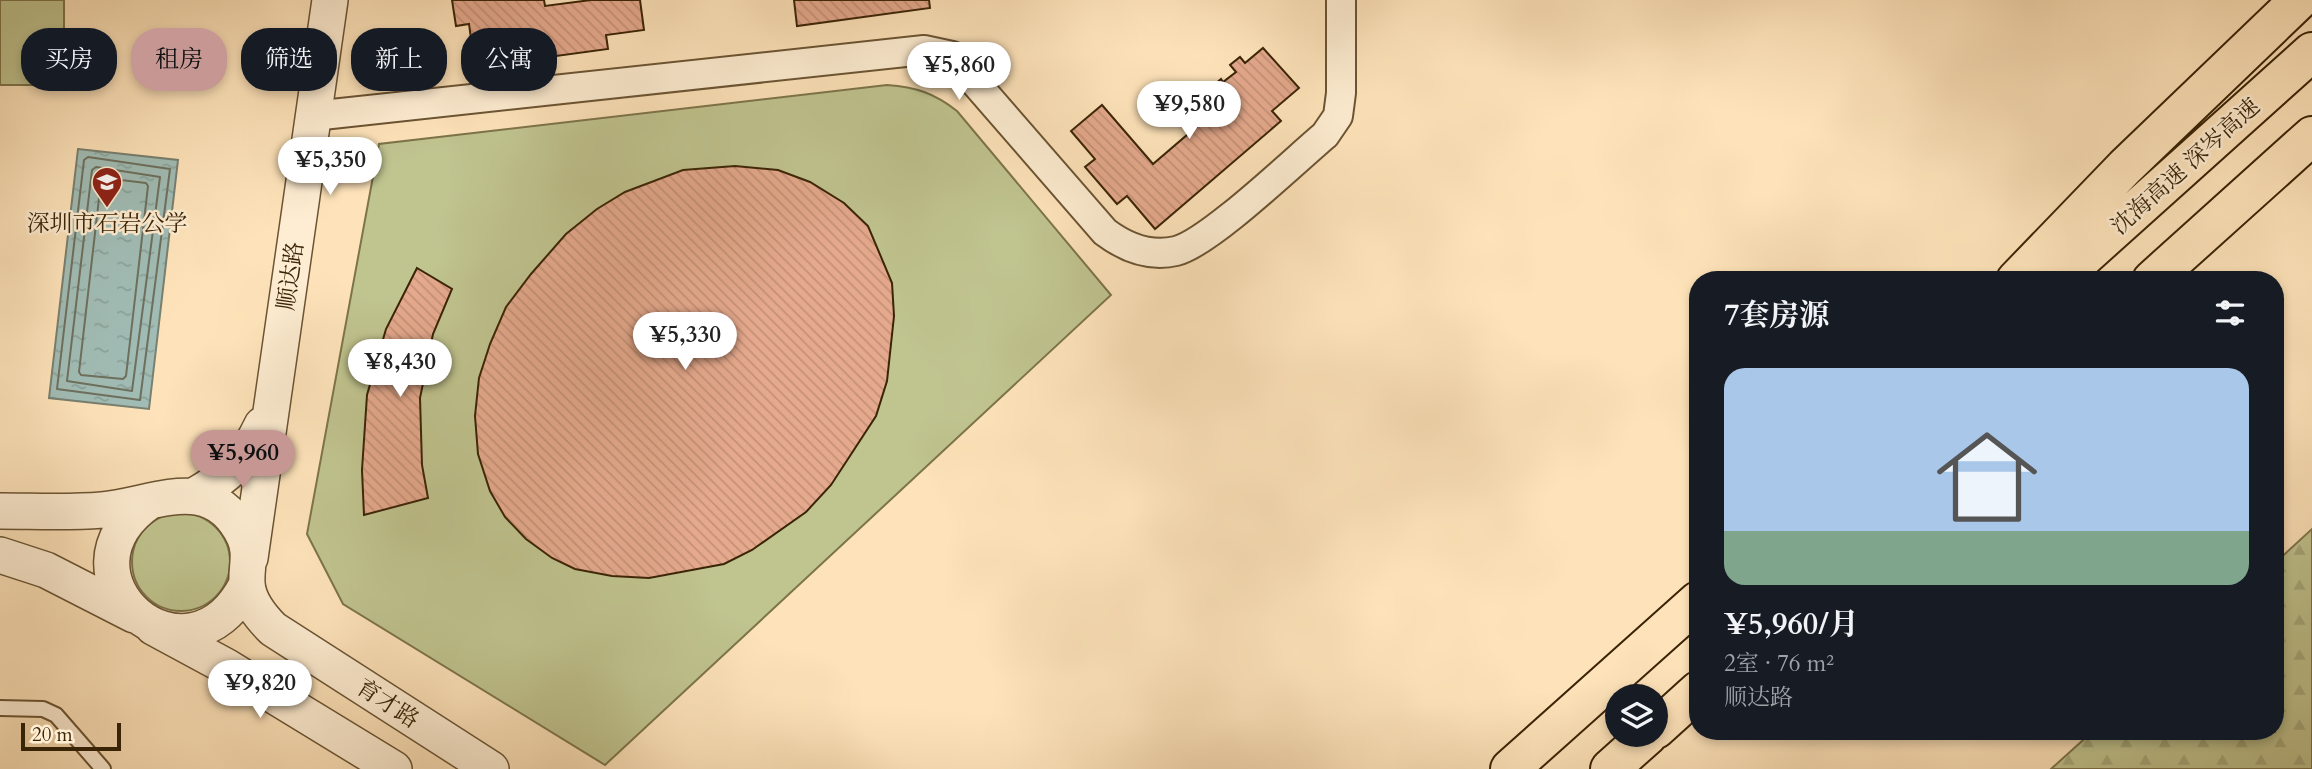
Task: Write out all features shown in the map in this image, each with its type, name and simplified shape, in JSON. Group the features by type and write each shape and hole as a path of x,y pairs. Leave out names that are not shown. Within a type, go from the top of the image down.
{"highway":[{"path":"2025,271 2125,167 2299,0"},
{"name":"沈海高速 深岑高速","path":"2068,271 2312,52"},
{"path":"2162,271 2312,136"},
{"path":"2196,240 2312,152"},
{"path":"1510,769 1689,609"},
{"path":"1668,718 1689,699"},
{"path":"1610,769 1635,747"}],"street":[{"name":"顺达路","path":"143,621 175,632 198,630 220,621 237,604 248,572 330,0"},
{"path":"313,116 925,50 939,51 951,56 1105,232 1122,244 1147,252 1176,251 1201,240 1325,135 1338,116 1341,93 1340,0"},
{"name":"顺达路","path":"194,496 222,480 242,461 267,416 275,386"},
{"path":"0,511 104,510 172,495 194,496"},
{"name":"育才路","path":"194,496 215,503 233,518 245,538 248,572 260,616 273,629 491,769"},
{"path":"143,621 116,587 112,576 111,554 119,532 132,514 150,501"},
{"path":"0,555 46,570 228,667 394,769"}],"lane":[{"path":"0,708 44,709 56,715 103,769"}],"green space":[{"path":"0,0 64,0 64,28 21,28 21,85 0,85"},
{"path":"887,85 924,92 957,111 1111,295 605,765 343,604 307,534 379,144"},
{"path":"181,513 200,517 215,528 226,543 230,562 226,581 215,596 200,607 181,611 162,607 147,596 136,581 132,562 136,543 147,528 162,517"},
{"path":"2312,529 2312,769 2051,769 2083,740 2284,740 2284,555"}],"water":[{"path":"78,149 178,160 149,409 49,398"}],"building":[{"path":"452,0 544,0 545,6 591,0 640,0 644,30 606,35 608,49 557,56 557,28 470,28 469,24 456,26"},
{"path":"794,0 929,0 930,8 797,26"},
{"path":"1263,48 1299,88 1272,111 1281,121 1155,229 1127,196 1117,204 1085,167 1095,159 1071,131 1102,105 1153,164 1202,122 1189,106 1221,79 1223,82 1236,72 1230,65 1240,57 1245,63"},
{"path":"735,166 778,170 810,182 844,203 868,226 892,283 894,316 887,381 876,416 831,485 806,512 752,550 724,564 649,578 612,576 575,569 552,558 526,539 505,517 490,491 478,454 475,416 479,378 490,344 506,307 531,274 566,234 597,209 625,192 683,170"},
{"path":"417,268 452,289 433,334 420,398 422,465 428,498 364,515 362,470 367,395 386,329"}],"place":[{"name":"深圳市石岩公学","path":"107,209"}]}
